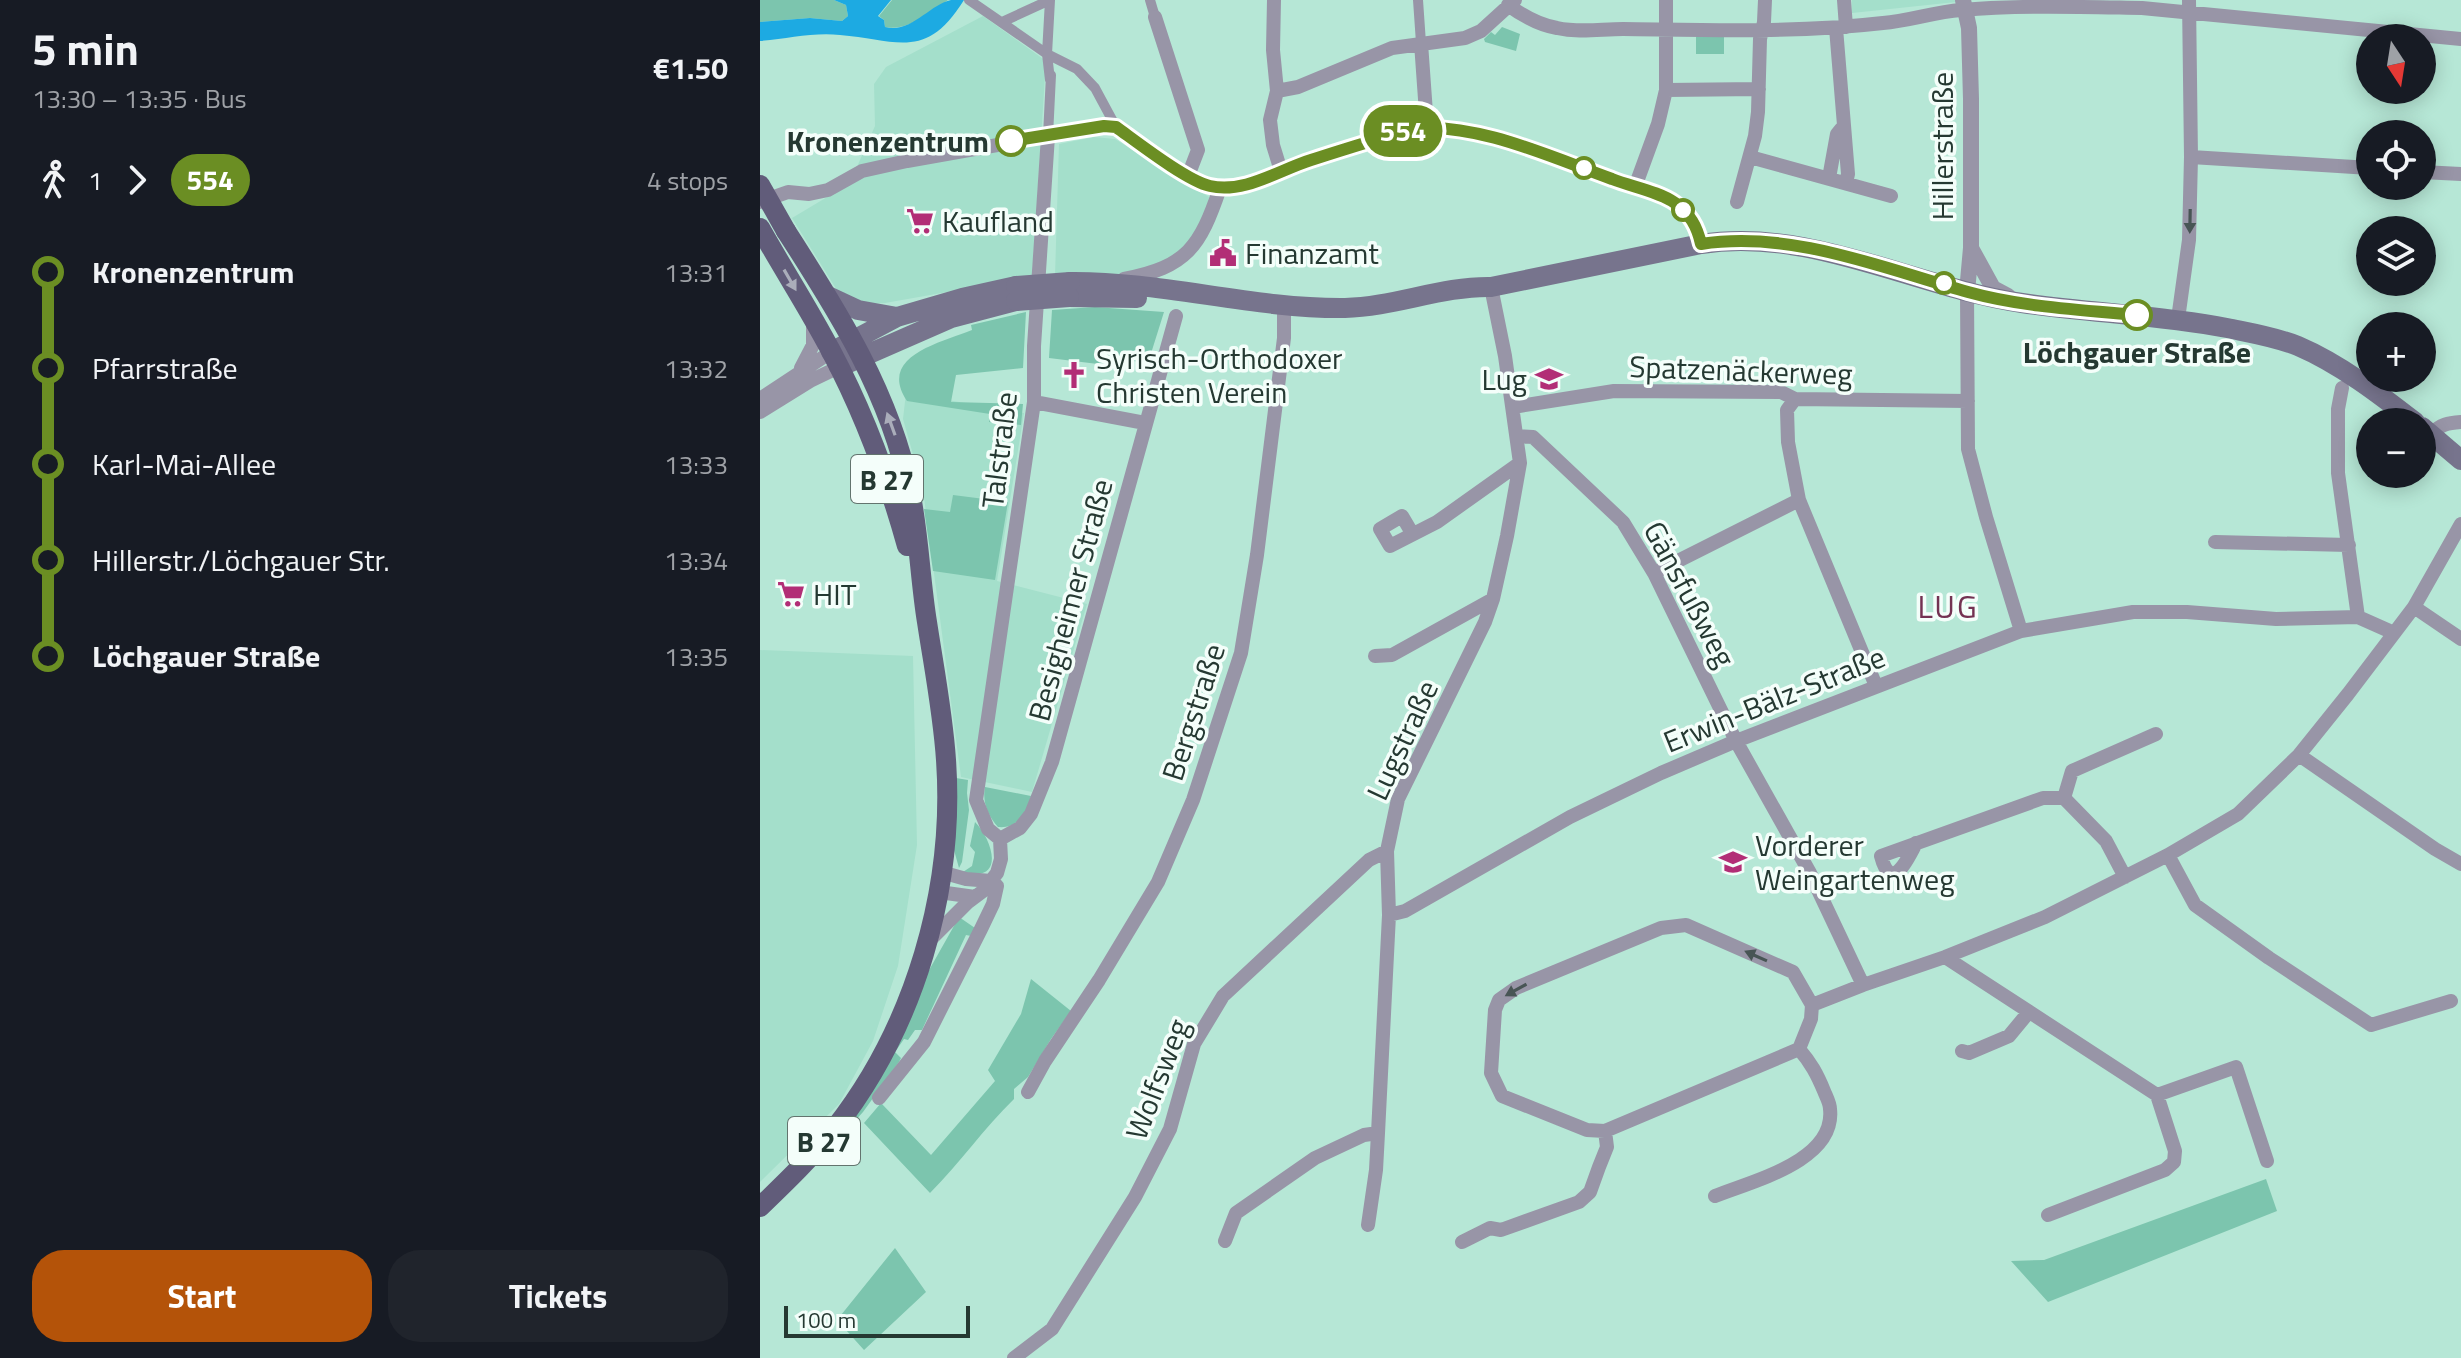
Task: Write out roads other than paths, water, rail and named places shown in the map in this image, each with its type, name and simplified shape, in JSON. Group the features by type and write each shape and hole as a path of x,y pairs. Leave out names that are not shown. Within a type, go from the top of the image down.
{"main road":[{"name":"B 27","path":"760,185 858,348 892,424 911,494 946,760 947,797 940,882 929,941 906,1004 866,1083 836,1127 760,1207"},
{"name":"B 27","path":"764,234 835,359 878,453 924,604"},
{"path":"1070,289 1168,302 1207,301 1284,313 1390,303 1472,287 1491,287 1701,244 1738,240 1796,245 1967,292 2020,302 2178,319 2263,335 2297,346 2374,390 2397,408"},
{"path":"835,359 858,348 897,317 962,298 1070,289 1112,282 1168,302"},
{"path":"858,348 898,342 1016,294"},
{"path":"828,296 858,310 897,317"},
{"path":"897,317 893,327 898,342"},
{"path":"2436,439 2461,460"}],"street":[{"path":"1002,22 1050,0"},
{"name":"Talstraße","path":"1000,839 988,829 976,800 1034,402 1034,346 1048,136 1050,0"},
{"path":"1150,0 1198,150 1188,176"},
{"path":"1274,0 1273,50 1277,91 1270,120 1281,171"},
{"path":"1418,0 1427,127"},
{"path":"1635,187 1658,124 1666,90 1666,0"},
{"path":"1737,202 1750,157 1758,112 1760,39 1765,0"},
{"path":"1844,0 1841,28 1846,183"},
{"path":"970,1 1047,54 1072,66 1095,88 1116,127 1206,185 1220,188 1252,183 1411,129 1427,127 1472,132 1533,150 1674,202 1694,223 1701,244"},
{"path":"1277,91 1298,87 1374,54 1421,43 1465,38 1481,31 1512,3 1525,18 1560,29 1841,28 1888,23 1964,5 2189,6 2461,39"},
{"name":"Hillerstraße","path":"1964,5 1970,34 1971,248 1967,292"},
{"path":"2178,319 2187,264 2191,157 2189,6"},
{"path":"1050,80 1056,69 1066,65"},
{"path":"1666,90 1759,89"},
{"path":"760,202 784,193 809,194 828,190 862,171 907,161 1104,126 1116,127"},
{"path":"1829,178 1837,134 1843,126"},
{"path":"1750,157 1891,196"},
{"path":"2191,157 2356,167"},
{"path":"2436,173 2461,174"},
{"path":"1112,282 1152,274 1179,262 1207,226 1220,188"},
{"path":"1971,248 1993,288 2020,302"},
{"name":"Lugstraße","path":"1368,1225 1378,1133 1389,915 1387,851 1398,799 1454,688 1493,599 1520,463 1518,436 1491,287"},
{"path":"1967,292 1968,449 2021,631"},
{"name":"Besigheimer Straße","path":"1000,839 1020,828 1031,814 1052,762 1145,423 1168,302"},
{"name":"Bergstraße","path":"1028,1092 1158,882 1193,800 1222,712 1241,653 1257,555 1284,313"},
{"path":"760,412 804,378 813,345 812,318"},
{"path":"760,399 835,359"},
{"path":"804,378 836,384 853,397"},
{"path":"2342,388 2338,409 2338,473 2358,617"},
{"name":"Spatzenäckerweg","path":"1513,407 1614,391 1781,392 1795,399 1968,401"},
{"path":"1795,399 1787,410 1788,442 1799,500 1876,686"},
{"path":"1034,402 1145,423"},
{"path":"2436,425 2461,422"},
{"name":"Gänsfußweg","path":"1518,436 1533,437 1623,522 1654,573 1736,741 1810,873 1863,985"},
{"path":"1412,533 1445,516 1520,463"},
{"path":"1654,573 1799,500"},
{"path":"1812,1005 2045,917 2168,855 2238,814 2299,755 2414,607 2461,524"},
{"path":"2215,542 2349,545"},
{"path":"1375,656 1392,655 1493,599"},
{"path":"2414,607 2461,639"},
{"name":"Erwin-Bälz-Straße","path":"1389,915 1405,911 1570,817 1661,773 2021,631 2133,612 2187,612 2276,619 2358,617 2394,633"},
{"path":"2064,798 2072,771 2156,734"},
{"path":"2299,755 2461,864"},
{"path":"1916,843 2043,798 2064,798 2106,841 2125,877"},
{"path":"929,941 991,881 1000,866 1000,839"},
{"name":"Wolfsweg","path":"1014,1358 1052,1329 1135,1197 1170,1129 1194,1044 1223,996 1369,860 1387,851"},
{"path":"2168,855 2195,905 2371,1025 2451,1001"},
{"path":"879,1098 924,1042 987,916 997,886 991,881 966,879 940,882"},
{"path":"940,882 979,906 987,916"},
{"path":"1686,925 1793,972 1812,1005 1811,1019 1799,1049 1605,1131 1587,1130 1502,1096 1491,1073 1495,1010 1499,1000 1516,988 1661,928 1686,925"},
{"path":"1945,957 2157,1095 2175,1151 2174,1162 2165,1170 2048,1215"},
{"path":"1962,1051 1969,1053 2009,1036 2028,1013"},
{"path":"1715,1196 1802,1160 1815,1150 1827,1129 1830,1109 1814,1067 1799,1049"},
{"path":"2157,1095 2236,1067 2267,1161"},
{"path":"1462,1242 1490,1228 1501,1230 1579,1202 1590,1192 1607,1147 1605,1131"},
{"path":"1225,1241 1236,1213 1315,1158 1364,1135 1378,1133"}],"water":[{"path":"834,0 891,0 878,16 884,20 885,27 894,28 912,23 943,3 964,0 937,32 910,42 830,34 760,41 760,22 810,18 842,21 848,16 846,5"}],"place":[{"name":"Kronenzentrum","path":"1011,141"},
{"name":"Kaufland","path":"920,221"},
{"name":"Finanzamt","path":"1223,253"},
{"name":"Löchgauer Straße","path":"2137,315"},
{"name":"Syrisch-Orthodoxer Christen Verein","path":"1074,375"},
{"name":"Lug","path":"1549,379"},
{"name":"HIT","path":"791,594"},
{"name":"Vorderer Weingartenweg","path":"1733,862"}],"district":[{"name":"LUG","path":"1948,606"}]}
